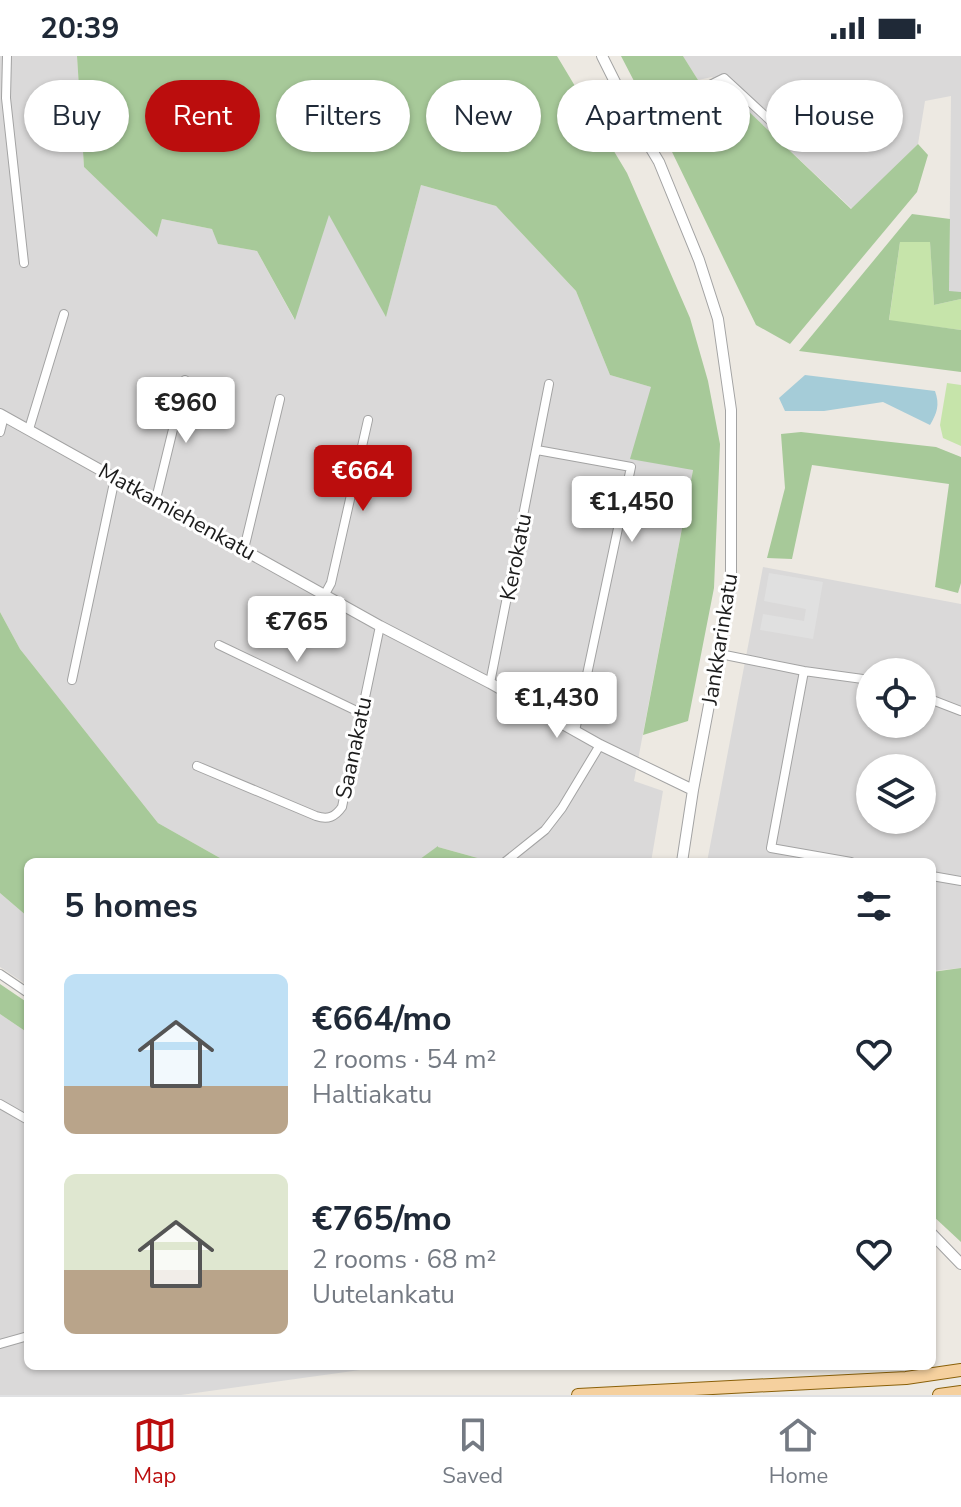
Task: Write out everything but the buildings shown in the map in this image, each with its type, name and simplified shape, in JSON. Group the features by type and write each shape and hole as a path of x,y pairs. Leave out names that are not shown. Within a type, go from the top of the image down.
{"main road":[{"path":"578,1395 891,1379 961,1370"},
{"path":"939,1395 961,1392"}],"street":[{"path":"7,56 3,98 24,263"},
{"name":"Jankkarinkatu","path":"602,56 614,80"},
{"path":"750,102 766,117"},
{"name":"Jankkarinkatu","path":"653,152 699,260 718,319 731,410 731,588 683,858"},
{"path":"29,429 64,314"},
{"path":"156,499 185,380"},
{"name":"Kerokatu","path":"490,683 549,384"},
{"path":"244,549 280,399"},
{"path":"0,432 2,415"},
{"name":"Matkamiehenkatu","path":"2,415 380,626 600,745 693,790"},
{"path":"325,594 331,583 368,420"},
{"path":"537,450 631,467 575,731"},
{"path":"72,680 115,478"},
{"name":"Saanakatu","path":"197,766 316,816 331,818 342,807 380,626"},
{"path":"219,645 361,713"},
{"path":"720,654 856,678"},
{"path":"804,671 771,848 828,858"},
{"path":"936,701 961,711"},
{"path":"510,858 545,830 600,745"},
{"path":"936,877 961,881"},
{"path":"0,974 24,990"},
{"path":"0,1104 24,1118"},
{"path":"936,1238 961,1264"},
{"path":"0,1344 24,1337"}],"shaded area":[{"path":"0,56 77,56 79,80 24,80 24,152 83,152 84,167 157,236 162,219 212,229 219,244 257,251 294,319 329,214 386,316 421,185 496,206 576,291 610,375 651,387 693,470 634,781 663,791 652,858 478,858 438,847 422,858 220,858 158,823 20,649 0,612"},
{"path":"683,56 961,56 961,292 949,292 951,96 925,101 918,144 852,209 792,152 903,152 903,80 766,80 766,128 750,113 750,80 715,80 712,77 698,80"},
{"path":"763,567 961,604 961,968 936,971 936,858 708,858"},
{"path":"769,573 823,582 813,639 760,630 763,614 804,621 806,609 764,601"},
{"path":"0,893 24,914 24,983 0,967"},
{"path":"0,1014 24,1030 24,1370 360,1370 181,1395 0,1395"}],"green space":[{"path":"77,56 557,56 571,80 557,80 557,152 614,152 627,173 690,318 708,381 720,444 714,588 688,721 643,735 693,470 630,459 651,387 610,375 576,291 496,206 421,185 386,317 329,215 295,320 257,251 218,244 212,229 162,219 157,237 84,167 83,152 129,152 129,80 79,80"},
{"path":"621,56 683,56 698,80 633,80"},
{"path":"750,113 766,128 766,152 791,152 851,209 918,144 928,155 917,192 790,344 756,325 672,152 750,152"},
{"path":"912,214 950,219 949,291 961,292 961,299 934,305 930,242 900,242 889,320 961,330 961,372 799,351"},
{"path":"930,241 934,305 961,299 961,330 889,321 900,242"},
{"path":"947,383 961,385 961,446 943,438 940,425"},
{"path":"801,432 936,447 961,457 961,583 958,593 935,587 949,484 812,465 792,559 767,558 785,488 781,434"},
{"path":"0,612 20,649 158,823 220,858 24,858 24,914 0,893"},
{"path":"438,846 478,858 422,858"},
{"path":"961,968 961,1242 936,1219 936,971"},
{"path":"0,984 24,1000 24,1030 0,1014"}],"water":[{"path":"805,375 935,391 936,413 930,425 883,402 824,411 785,411 779,398"}]}
